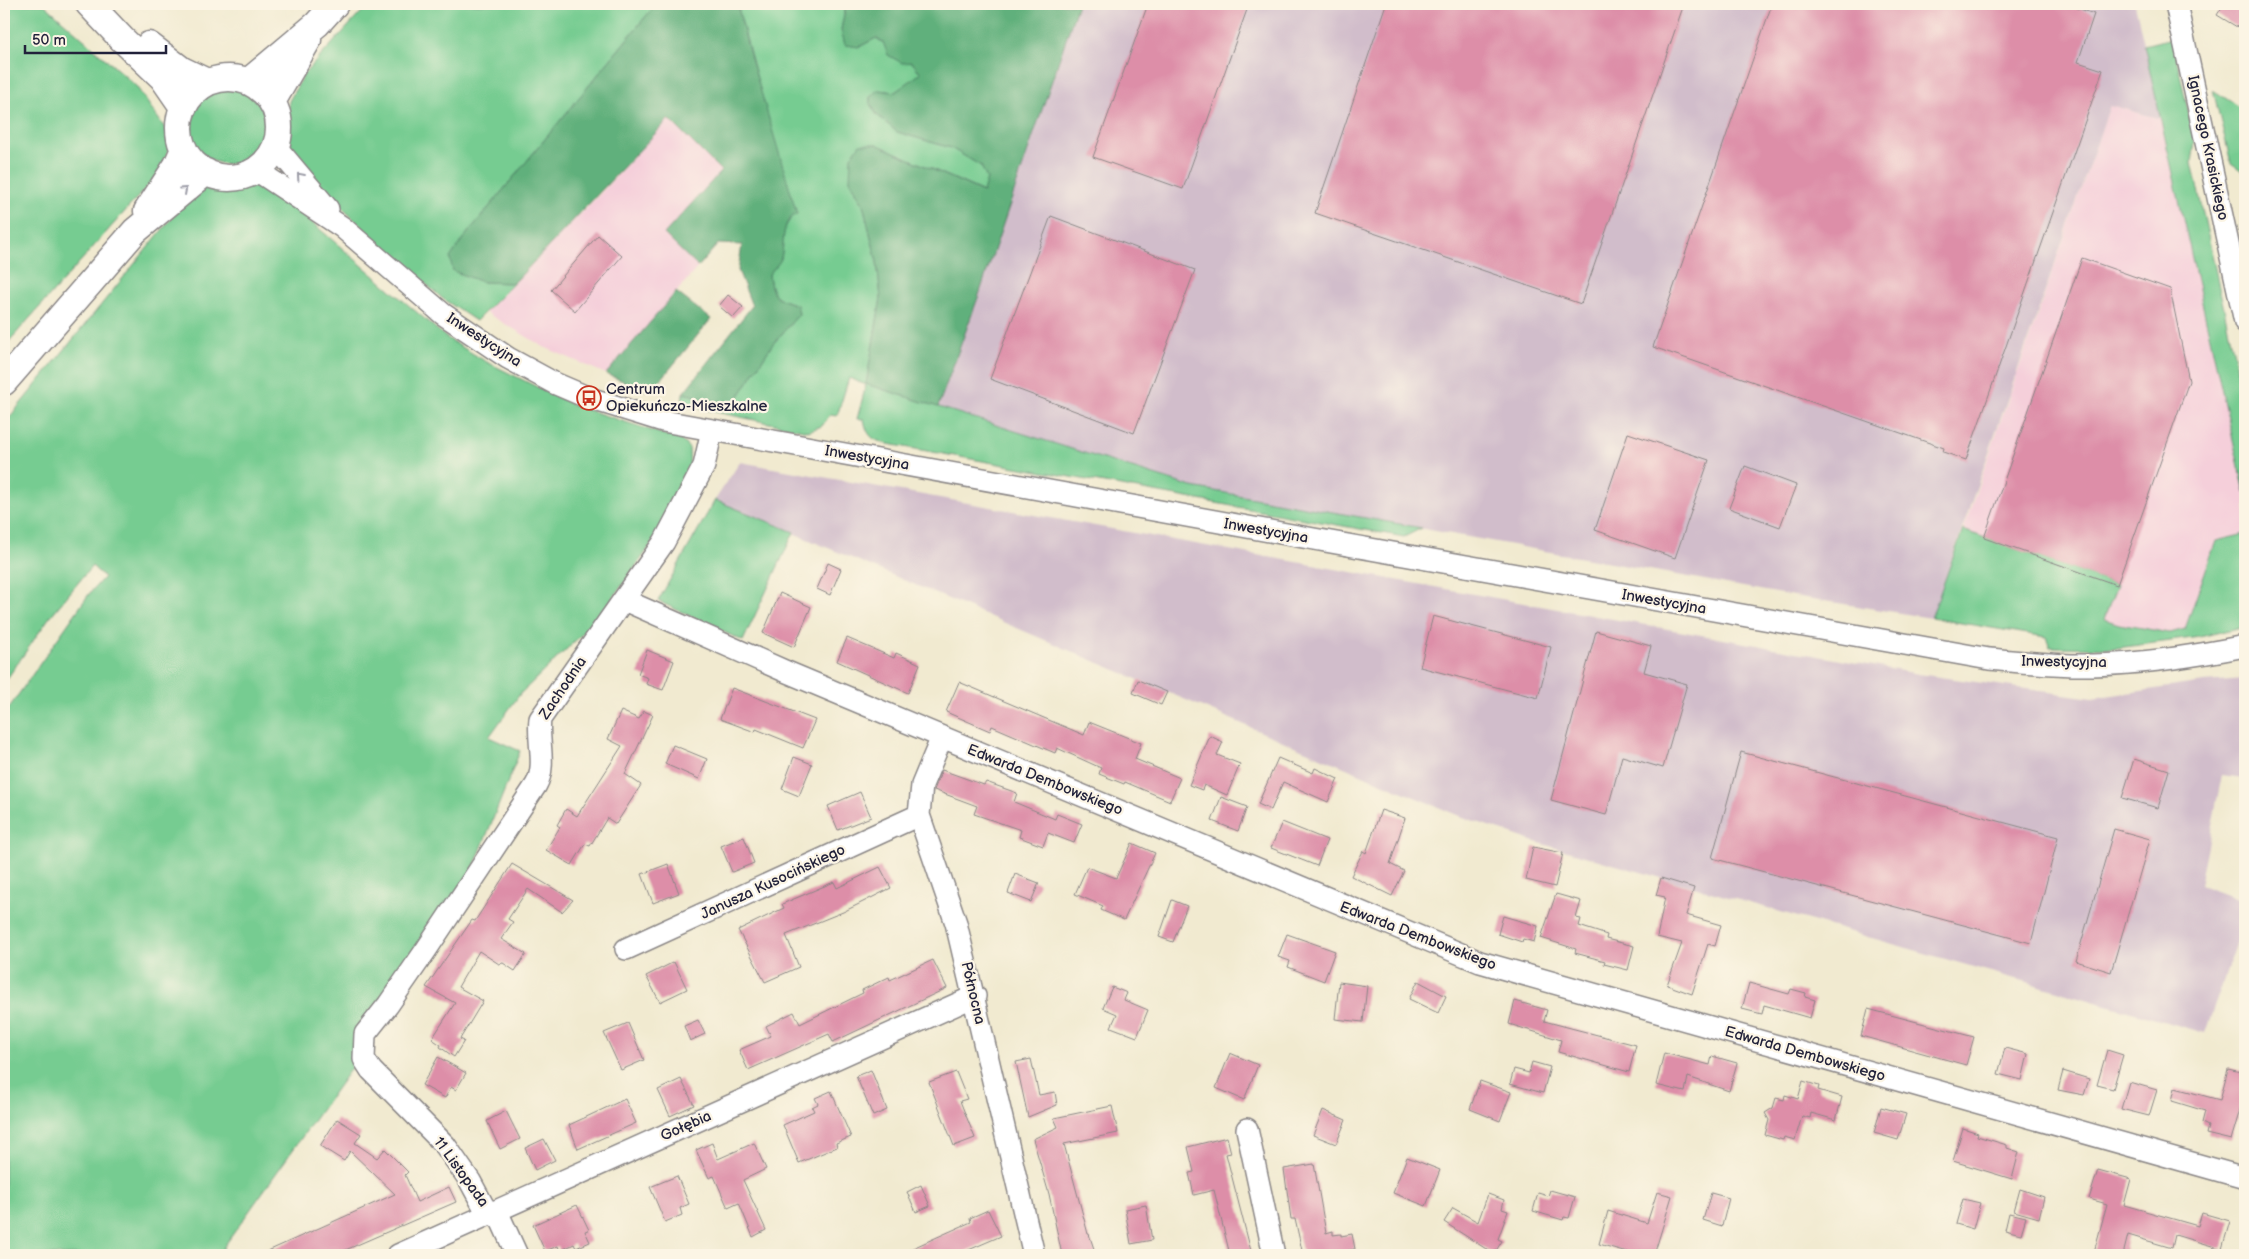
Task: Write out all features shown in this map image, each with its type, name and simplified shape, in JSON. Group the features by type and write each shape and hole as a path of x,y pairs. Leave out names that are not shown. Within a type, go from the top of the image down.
{"main road":[{"path":"89,4 163,78 183,107"},
{"path":"94,4 130,29 182,70 207,82"},
{"path":"248,81 317,24 335,4"},
{"path":"272,102 317,24"},
{"path":"227,77 248,81 266,93 277,112 280,124 276,148 271,156 256,170 247,175 231,178 216,176 206,172 197,166 184,149 179,128 183,107 189,97 207,82 227,77"},
{"path":"4,382 135,231 177,165 184,149"},
{"path":"135,231 206,172"}],"street":[{"name":"Ignacego Krasickiego","path":"2176,4 2239,266 2245,322"},
{"name":"Inwestycyjna","path":"276,148 342,227"},
{"name":"Inwestycyjna","path":"256,170 342,227 443,314 508,358 554,383 611,407 662,421 1989,658 2040,664 2092,665 2157,660 2245,646"},
{"name":"Zachodnia","path":"363,1046 365,1034 388,1005 426,950 536,785 541,769 538,734 540,719 664,542 704,466 712,430"},
{"name":"Edwarda Dembowskiego","path":"624,600 942,737 1480,962 2245,1178"},
{"name":"Północna","path":"942,737 922,785 919,815 956,923 975,996 1032,1254"},
{"name":"Janusza Kusocińskiego","path":"626,950 919,815"},
{"name":"Gołębia","path":"398,1255 975,996"},
{"name":"11 Listopada","path":"363,1046 364,1059 371,1070 445,1146 470,1181 484,1207 501,1220 517,1255"},
{"path":"1247,1129 1274,1255"}],"shaded area":[{"path":"1078,4 2135,4 2161,119 2110,105 1931,618 1782,594 1192,487 938,407 979,295"},
{"path":"2110,105 2161,119 2245,493 2245,534 2216,541 2185,629 2170,633 2119,624 2104,619 2117,585 1963,530"},
{"path":"669,119 722,171 664,234 698,267 606,374 544,347 485,312 598,196"},
{"path":"740,462 1918,674 2092,698 2204,682 2245,679 2245,778 2222,775 2200,885 2245,902 2245,919 2205,1033 1532,841 1457,815 715,500"}],"green space":[{"path":"4,4 44,4 136,86 167,131 170,147 161,171 4,347"},
{"path":"369,4 656,4 462,240 453,270 482,282 514,283 476,321 443,299 391,254 309,177 289,151 289,101 304,74"},
{"path":"656,4 737,4 797,214 788,222 784,233 780,260 769,274 773,293 797,305 799,314 772,345 733,405 683,393 752,306 738,270 742,245 718,244 698,267 664,234 721,171 669,119 514,283 482,282 453,271 450,258 462,240"},
{"path":"737,4 846,4 841,30 859,47 876,38 912,62 921,74 895,92 878,90 870,97 870,104 877,115 897,132 951,148 981,166 987,179 984,192 876,144 850,180 863,204 877,262 881,298 866,384 1192,487 1422,528 1404,537 888,444 874,439 867,430 864,419 857,419 866,385 849,378 837,416 830,415 822,426 808,431 682,405 683,393 733,405 772,345 799,314 797,305 776,296 771,288 769,274 781,259 784,229 793,215"},
{"path":"846,4 1078,4 979,295 938,407 866,384 881,298 877,262 863,204 850,180 851,157 860,144 876,144 983,192 987,179 981,166 951,148 897,132 877,115 870,103 870,97 878,90 895,92 921,73 912,62 902,63 888,55 883,42 876,38 859,47 845,45 841,30"},
{"path":"2172,38 2195,142 2192,162 2245,406 2245,493 2144,45"},
{"path":"228,88 243,91 255,99 263,111 266,126 263,141 255,153 243,161 228,164 213,161 201,153 193,141 190,126 193,111 201,99 213,91"},
{"path":"2213,90 2245,111 2245,173 2231,163"},
{"path":"205,183 224,186 261,183 274,190 447,338 485,361 573,405 681,440 689,448 690,470 656,538 599,618 520,694 489,737 520,751 474,867 388,994 360,1023 354,1064 223,1248 226,1255 4,1255 4,715 89,594 104,577 92,566 49,618 4,683 4,424 184,203"},
{"path":"676,292 711,319 655,387 647,391 606,374"},
{"path":"715,500 794,532 743,641 658,601"},
{"path":"1963,530 2117,585 2104,619 2119,624 2170,633 2185,629 2216,541 2245,534 2245,626 2200,637 2117,648 2050,647 2046,637 1931,618"}],"building":[{"path":"1148,4 1249,4 1183,189 1093,157"},
{"path":"1386,4 1684,4 1581,304 1315,213"},
{"path":"1772,4 2066,4 2094,14 2078,62 2103,70 1966,460 1943,452 1944,448 1653,347"},
{"path":"2224,4 2245,4 2245,14 2237,27 2217,15"},
{"path":"1051,216 1195,270 1134,433 990,379"},
{"path":"598,235 622,256 575,311 551,290"},
{"path":"2082,258 2170,289 2189,381 2117,585 1984,538"},
{"path":"728,295 743,307 733,318 719,306"},
{"path":"1628,433 1709,460 1675,558 1595,530"},
{"path":"1745,466 1796,485 1780,527 1729,508"},
{"path":"828,563 841,569 830,595 817,589"},
{"path":"780,593 811,607 794,647 763,633"},
{"path":"1433,616 1551,647 1538,698 1420,667"},
{"path":"1596,631 1651,646 1644,672 1687,684 1663,768 1622,756 1606,815 1551,800"},
{"path":"847,638 894,658 896,653 920,664 908,693 837,661"},
{"path":"647,650 674,661 663,690 646,684 648,678 638,674"},
{"path":"1138,680 1167,692 1161,705 1133,693"},
{"path":"959,682 1084,735 1089,722 1141,743 1135,759 1180,778 1170,801 1125,782 1124,784 1099,774 1101,768 1057,748 1055,753 992,726 990,731 946,712"},
{"path":"732,688 815,720 803,748 756,729 755,732 720,719"},
{"path":"621,711 639,719 644,711 653,715 625,774 641,785 616,824 607,818 590,846 585,844 572,865 546,850 560,827 557,825 566,809 577,816 622,746 608,739"},
{"path":"1210,736 1223,742 1217,755 1240,764 1227,795 1204,785 1202,790 1189,785"},
{"path":"673,745 707,759 699,779 665,764"},
{"path":"1741,752 2058,837 2031,943 1712,858"},
{"path":"794,757 812,764 799,796 782,789"},
{"path":"1278,758 1313,773 1315,768 1338,779 1328,802 1283,782 1271,810 1258,804"},
{"path":"2134,759 2169,770 2158,808 2122,798"},
{"path":"942,770 984,785 986,782 1017,793 1014,802 1055,819 1057,814 1082,824 1074,843 1048,833 1043,846 1019,837 1021,830 974,814 977,806 934,790"},
{"path":"860,792 871,817 838,830 828,806"},
{"path":"1221,797 1247,807 1238,831 1212,821"},
{"path":"1381,810 1405,818 1390,864 1404,871 1392,896 1351,876 1363,851 1366,853"},
{"path":"1282,822 1327,840 1317,866 1271,848"},
{"path":"2114,829 2150,839 2111,972 2076,961"},
{"path":"744,837 754,863 732,872 721,846"},
{"path":"1132,843 1155,853 1124,920 1101,910 1103,906 1075,894 1087,867 1116,878"},
{"path":"1533,847 1563,853 1555,887 1526,880"},
{"path":"512,864 573,900 562,912 528,889 508,919 513,922 501,939 526,954 515,971 503,963 499,964 479,951 458,987 483,1001 460,1039 464,1041 454,1057 432,1039 455,1003 426,987 472,920 475,921"},
{"path":"668,864 679,893 653,903 642,874"},
{"path":"880,867 891,888 843,912 786,935 799,967 765,982 738,930 784,908 782,904 834,882 837,888"},
{"path":"1015,874 1039,883 1031,902 1008,893"},
{"path":"1661,878 1694,888 1686,915 1721,925 1715,946 1708,944 1692,994 1667,985 1682,943 1657,937 1665,897 1656,895"},
{"path":"1556,894 1581,901 1576,918 1581,919 1579,926 1607,935 1606,939 1634,946 1628,970 1604,964 1605,961 1575,953 1576,949 1541,938"},
{"path":"1172,900 1187,906 1173,942 1159,937"},
{"path":"1503,916 1538,926 1534,942 1523,939 1522,942 1498,934"},
{"path":"1287,934 1335,951 1324,981 1288,967 1290,961 1278,957"},
{"path":"933,960 947,988 833,1042 829,1034 748,1070 739,1050 771,1036 766,1026 794,1012 800,1024 863,993 862,990 889,977 890,980"},
{"path":"674,962 687,989 660,1002 646,976"},
{"path":"1418,981 1446,996 1438,1013 1409,999"},
{"path":"1339,982 1367,986 1363,1022 1335,1019"},
{"path":"1749,983 1789,994 1791,989 1806,993 1805,997 1815,1000 1810,1018 1764,1005 1762,1014 1742,1009"},
{"path":"1112,987 1127,993 1124,1000 1148,1010 1137,1037 1111,1027 1117,1014 1103,1008"},
{"path":"1515,1001 1547,1010 1544,1021 1636,1045 1629,1072 1558,1052 1561,1040 1509,1024"},
{"path":"1868,1009 1974,1037 1966,1065 1861,1036"},
{"path":"698,1020 705,1034 690,1041 684,1026"},
{"path":"628,1023 644,1060 621,1070 604,1033"},
{"path":"2005,1048 2028,1054 2022,1080 1998,1074"},
{"path":"2107,1050 2123,1055 2113,1089 2097,1085"},
{"path":"1230,1053 1258,1065 1244,1100 1216,1088"},
{"path":"1664,1053 1710,1065 1712,1056 1737,1063 1729,1091 1688,1077 1685,1092 1656,1085"},
{"path":"438,1057 466,1073 456,1090 451,1087 445,1098 422,1085"},
{"path":"1031,1059 1039,1095 1055,1092 1057,1105 1028,1117 1016,1062"},
{"path":"1532,1062 1550,1067 1543,1093 1510,1084 1514,1069 1529,1073"},
{"path":"2228,1069 2245,1073 2245,1104 2242,1103 2231,1140 2206,1134 2208,1126 2202,1123 2205,1111 2172,1101 2175,1088 2220,1100"},
{"path":"871,1070 887,1110 873,1116 856,1076"},
{"path":"2063,1071 2089,1079 2084,1095 2058,1090"},
{"path":"956,1072 967,1099 960,1101 975,1138 954,1146 929,1082"},
{"path":"681,1079 694,1105 670,1116 658,1090"},
{"path":"1480,1081 1511,1092 1500,1121 1470,1109"},
{"path":"1803,1081 1819,1086 1818,1090 1842,1097 1836,1120 1811,1113 1810,1118 1802,1116 1795,1140 1784,1137 1783,1140 1765,1135 1769,1120 1765,1113 1773,1108 1776,1098 1784,1100 1785,1095 1798,1099"},
{"path":"2129,1082 2157,1090 2149,1116 2121,1109"},
{"path":"831,1091 851,1137 836,1143 837,1147 799,1163 783,1125 814,1111 812,1107 818,1104 815,1098"},
{"path":"625,1099 636,1123 578,1149 569,1125"},
{"path":"1112,1106 1118,1133 1064,1144 1088,1234 1096,1255 1062,1255 1049,1194 1033,1139 1058,1127 1054,1118"},
{"path":"1881,1107 1906,1114 1898,1140 1874,1133"},
{"path":"1323,1110 1346,1120 1336,1144 1313,1135"},
{"path":"506,1111 520,1139 500,1149 487,1121"},
{"path":"337,1119 361,1134 355,1143 377,1158 385,1149 408,1172 405,1175 417,1202 449,1187 456,1202 334,1255 259,1255 395,1194 350,1151 344,1161 320,1146"},
{"path":"1963,1128 1978,1133 1977,1136 2007,1145 2007,1148 2019,1152 2012,1179 1953,1161"},
{"path":"1227,1137 1231,1153 1226,1154 1252,1255 1230,1255 1214,1190 1194,1195 1189,1173 1194,1172 1188,1147"},
{"path":"544,1139 555,1160 535,1170 525,1148"},
{"path":"712,1143 718,1159 754,1143 766,1169 743,1180 766,1230 753,1237 739,1203 728,1208 714,1176 709,1178 696,1150"},
{"path":"1407,1157 1440,1170 1426,1206 1393,1193"},
{"path":"1314,1164 1326,1233 1333,1231 1333,1235 1341,1234 1341,1236 1352,1234 1355,1249 1322,1255 1303,1255 1295,1219 1291,1219 1284,1169"},
{"path":"2098,1170 2131,1179 2124,1205 2198,1226 2202,1213 2230,1221 2222,1249 2175,1235 2172,1248 2128,1235 2123,1255 2107,1255 2094,1252 2107,1204 2089,1199"},
{"path":"677,1176 689,1204 680,1208 682,1215 665,1222 650,1187"},
{"path":"921,1185 930,1206 916,1212 907,1192"},
{"path":"2020,1189 2044,1197 2039,1218 2014,1211"},
{"path":"1550,1190 1575,1197 1569,1218 1564,1217 1563,1220 1533,1211 1538,1193 1548,1196"},
{"path":"1657,1192 1672,1196 1654,1255 1626,1255 1627,1252 1599,1244 1608,1211 1647,1223"},
{"path":"1711,1193 1729,1198 1722,1226 1703,1220"},
{"path":"1488,1194 1504,1200 1502,1209 1508,1211 1498,1239 1502,1241 1494,1254 1444,1222 1453,1208 1478,1222"},
{"path":"1963,1199 1980,1203 1973,1229 1956,1224"},
{"path":"577,1205 589,1230 585,1231 590,1242 576,1248 574,1244 560,1251 558,1246 545,1251 533,1225"},
{"path":"1146,1205 1152,1240 1131,1244 1125,1209"},
{"path":"988,1210 1001,1236 957,1255 897,1255 971,1222 970,1218"},
{"path":"2009,1213 2026,1217 2021,1234 2005,1230"}],"place":[{"name":"Centrum Opiekuńczo-Mieszkalne","path":"589,398"}]}
